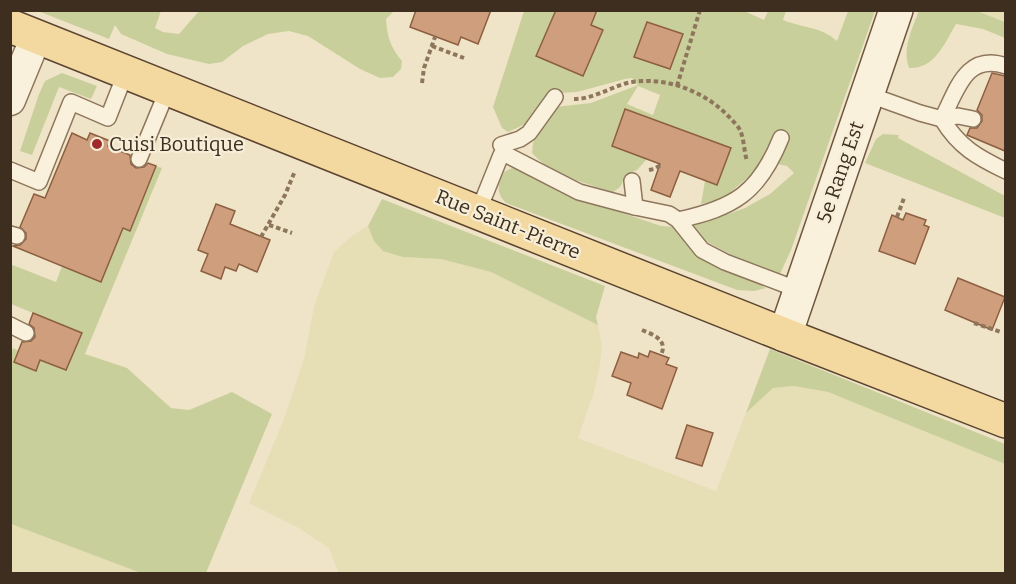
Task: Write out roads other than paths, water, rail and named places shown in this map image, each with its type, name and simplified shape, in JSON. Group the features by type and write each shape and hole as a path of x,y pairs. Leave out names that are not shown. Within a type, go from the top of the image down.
{"main road":[{"name":"Rue Saint-Pierre","path":"23,31 1005,421"}],"street":[{"name":"5e Rang Est","path":"785,334 896,10"},
{"path":"10,100 23,31"}],"lane":[{"path":"942,119 967,72 977,64 993,61 1005,66"},
{"path":"10,170 39,182 71,102 108,118 126,72"},
{"path":"139,159 168,89"},
{"path":"867,94 942,119 958,116 973,119"},
{"path":"501,145 520,139 529,133 555,97"},
{"path":"942,119 951,134 963,146 1005,171"},
{"path":"678,220 710,213 735,200 758,183 773,160 781,138"},
{"path":"478,213 501,155 507,155 521,160 579,192 669,214 678,220 702,250 799,290"},
{"path":"632,180 635,207"},
{"path":"10,325 26,333"}],"place":[{"name":"Cuisi Boutique","path":"97,144"}]}
